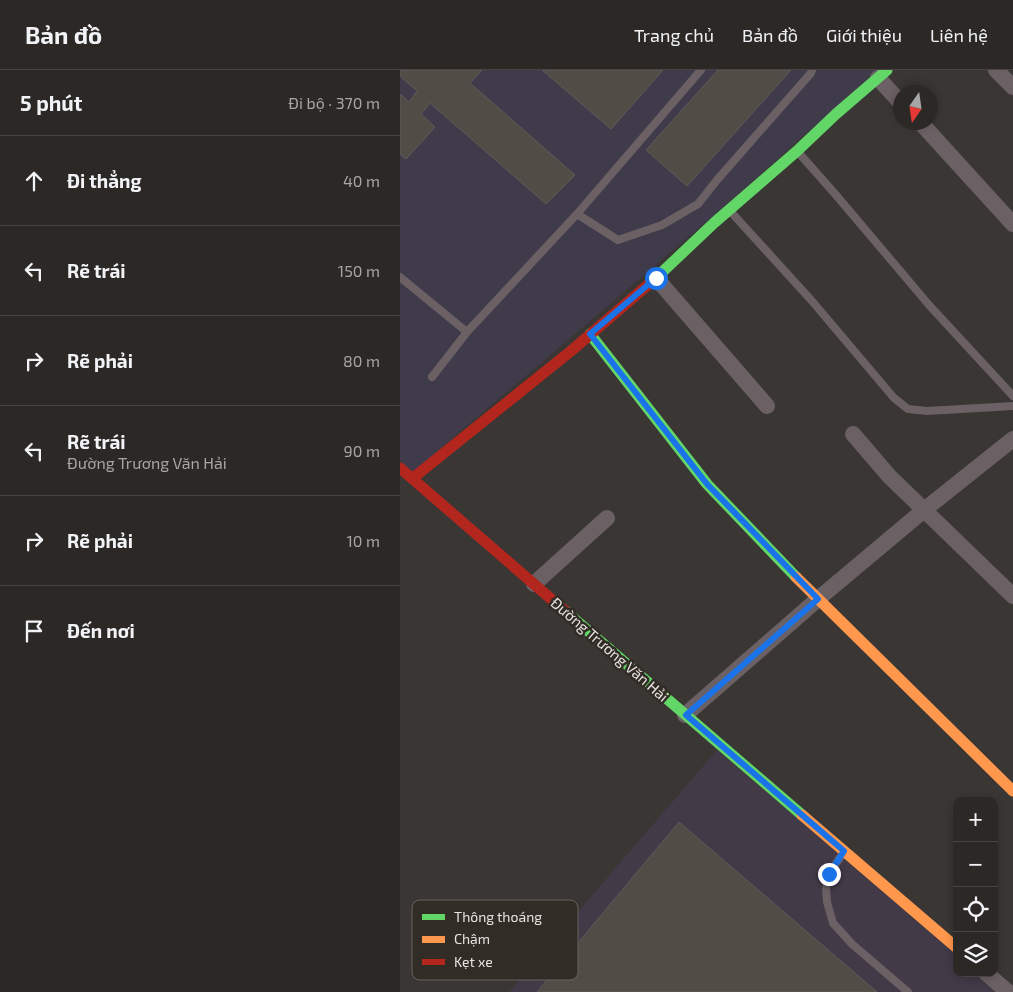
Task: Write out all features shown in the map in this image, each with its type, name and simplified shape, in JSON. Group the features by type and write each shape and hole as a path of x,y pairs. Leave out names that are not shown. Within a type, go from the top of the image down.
{"street":[{"path":"996,70 1013,87"},
{"path":"413,478 572,351 883,74 893,90"},
{"path":"927,130 1013,224"},
{"path":"656,278 767,406"},
{"path":"590,334 707,484 818,599 1013,791"},
{"path":"853,434 889,476 1013,596"},
{"path":"686,715 818,599 924,510 1013,439"},
{"name":"Đường Trương Văn Hải","path":"400,468 953,945"},
{"path":"534,584 607,518"},
{"path":"991,977 1008,992"}],"lane":[{"path":"432,377 467,332 577,214 701,70"},
{"path":"577,214 618,240 662,225 698,204 812,70"},
{"path":"797,150 929,304 1013,396"},
{"path":"729,210 812,301 894,398 908,409 927,411 1013,406"},
{"path":"400,277 467,332"},
{"path":"844,851 829,874 826,889 827,902 833,922 852,944 908,992"}],"shaded area":[{"path":"400,70 878,70 725,206 413,472 400,462"},
{"path":"717,750 953,952 953,977 983,977 1000,992 509,992 519,980 578,980 578,912"}],"building":[{"path":"400,70 482,70 470,83 575,175 546,204 430,103 421,114 435,127 406,159 400,154 400,94 409,102 417,91 400,76"},
{"path":"542,70 663,70 611,129"},
{"path":"718,70 791,70 687,186 646,150"},
{"path":"679,822 877,992 537,992 547,980 578,980 578,943"}],"traffic: fast":[{"path":"657,277 714,223 887,70"},
{"path":"590,334 707,484 796,577"},
{"path":"565,611 802,815"}],"traffic: slow":[{"path":"796,577 1013,791"},
{"path":"802,815 953,945"}],"traffic: jam":[{"path":"413,478 571,351 657,277"},
{"path":"400,468 565,611"}],"route":[{"path":"656,278 590,334 707,484 818,599 686,715 844,851 829,874"}]}
